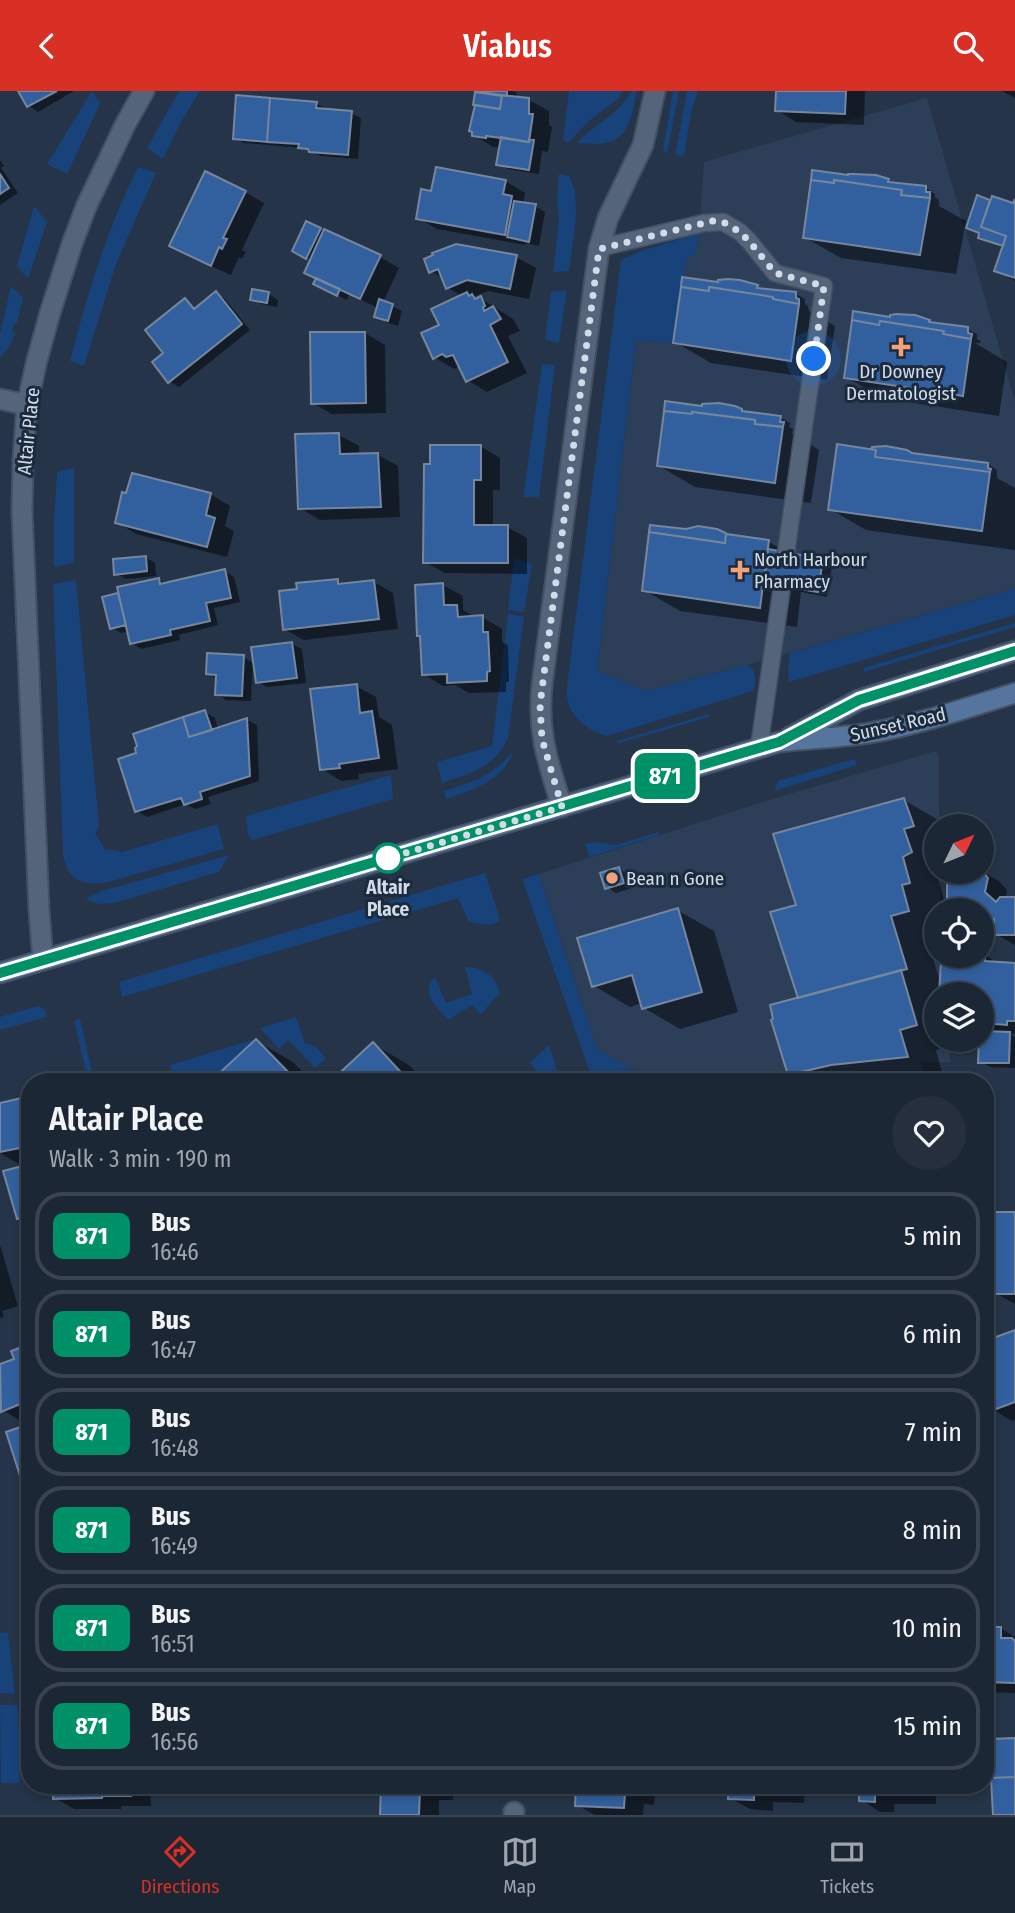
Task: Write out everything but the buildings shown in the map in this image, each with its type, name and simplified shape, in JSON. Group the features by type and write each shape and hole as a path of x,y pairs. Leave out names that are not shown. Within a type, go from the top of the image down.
{"main road":[{"name":"Sunset Road","path":"0,973 779,742 859,700 1015,651"},
{"name":"Sunset Road","path":"779,742 875,732 933,719 1015,693"}],"street":[{"name":"Altair Place","path":"43,960 23,548 23,459 27,405 40,348 72,244 92,194 144,91"},
{"path":"562,807 542,739 540,705 599,249 608,218 643,145 655,91"},
{"path":"0,399 27,405"}],"lane":[{"path":"599,249 713,221 723,222 740,232 775,273 824,286 786,553"},
{"path":"759,748 782,586"}],"shaded area":[{"path":"92,91 100,104 67,174 47,164"},
{"path":"179,91 200,91 163,159 147,148"},
{"path":"569,91 623,91 618,99 589,121 568,143 563,139"},
{"path":"631,91 637,91 631,118 622,135 606,143 578,143 621,106"},
{"path":"673,91 679,91 667,154 663,150"},
{"path":"687,91 698,91 691,113 684,156 675,155"},
{"path":"927,98 1015,402 1015,589 646,691 597,671 636,340 672,343 687,256 695,256 704,162"},
{"path":"138,167 156,173 116,264 84,366 70,361 107,238"},
{"path":"559,174 569,176 576,210 569,271 553,272 559,222"},
{"path":"34,206 47,222 28,279 17,266"},
{"path":"699,233 695,257 687,257 673,343 636,340 597,671 646,691 747,665 754,673 755,683 753,691 607,736 589,728 578,719 570,708 567,690 621,260"},
{"path":"11,286 23,298 17,324 14,324 12,332 15,333 13,340 0,357 0,334"},
{"path":"567,290 559,343 545,340 551,292"},
{"path":"542,364 555,365 539,497 523,497"},
{"path":"74,468 74,563 54,567 57,472"},
{"path":"514,558 532,564 524,612 508,610"},
{"path":"76,580 99,826 95,833 106,851 109,849 122,852 218,824 224,849 105,883 82,882 67,869 63,852 53,584"},
{"path":"1015,589 1015,615 789,682 790,653"},
{"path":"508,614 524,616 508,738 489,763 442,783 437,762 492,746"},
{"path":"1015,623 1015,627 864,672 863,668"},
{"path":"709,714 709,717 617,744 617,741"},
{"path":"936,751 939,757 939,814 924,814 924,884 940,884 940,898 924,898 924,968 941,968 940,982 924,982 924,1052 949,1052 951,1062 921,1062 923,1073 638,1073 597,1049 539,874 769,800"},
{"path":"513,752 509,762 486,783 446,799 444,791 484,776"},
{"path":"854,759 857,765 774,791 778,781"},
{"path":"391,775 393,799 252,840 248,834 246,816"},
{"path":"659,832 659,835 589,857 585,844 593,842 616,845"},
{"path":"229,855 219,872 114,903 98,904 85,899 102,891"},
{"path":"485,873 499,916 496,923 485,925 469,922 458,898 122,997 119,982"},
{"path":"539,874 597,1049 638,1073 590,1073 522,879"},
{"path":"465,967 487,973 495,981 500,993 481,1014 472,1005 448,1020 431,999 429,988 435,977 446,1003 472,994"},
{"path":"38,1006 45,1010 47,1017 0,1030 0,1017"},
{"path":"296,1017 305,1044 315,1046 326,1059 315,1068 288,1040 279,1049 260,1028"},
{"path":"80,1018 92,1073 86,1073 74,1021"},
{"path":"256,1039 220,1073 172,1073 170,1065"},
{"path":"549,1045 558,1073 537,1073 530,1063"},
{"path":"8,1632 15,1694 0,1693 0,1633"},
{"path":"0,1705 17,1705 20,1783 1,1783"}],"bus line":[{"name":"871","path":"0,973 779,742 859,700 1015,651"}],"place":[{"name":"Dr Downey Dermatologist","path":"901,347"},
{"name":"North Harbour Pharmacy","path":"740,570"},
{"name":"Altair Place","path":"388,858"},
{"name":"Bean n Gone","path":"612,878"}],"route":[{"path":"388,858 385,859 562,807 542,739 540,705 599,249 713,221 732,226 749,241 775,273 824,286 814,359"}]}
